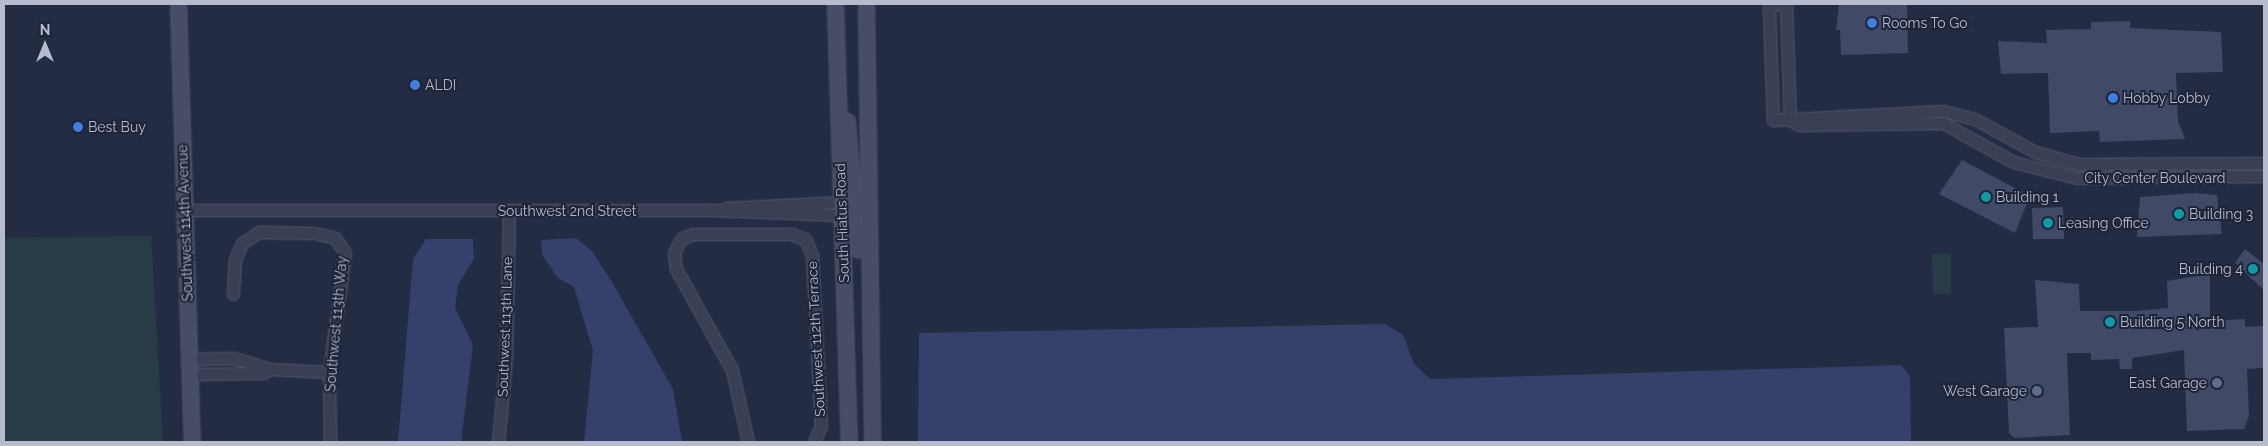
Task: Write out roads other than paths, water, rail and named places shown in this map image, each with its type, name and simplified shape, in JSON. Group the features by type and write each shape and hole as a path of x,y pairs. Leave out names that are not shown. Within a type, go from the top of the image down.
{"main road":[{"name":"Southwest 114th Avenue","path":"178,4 192,442"},
{"name":"South Hiatus Road","path":"835,4 849,442"},
{"name":"South Hiatus Road","path":"866,4 868,330 872,442"},
{"path":"838,107 849,124 852,187 868,214"},
{"path":"842,208 858,232 860,301 868,330"}],"street":[{"name":"City Center Boulevard","path":"1775,4 1769,8 1773,120 1943,111 1974,119 2034,152 2079,164 2264,163"},
{"path":"1780,4 1786,6 1790,120"},
{"name":"City Center Boulevard","path":"1790,120 1799,125 1943,123 2013,162 2077,178 2264,176"},
{"name":"Southwest 2nd Street","path":"184,210 422,212 711,210 747,204 842,208"},
{"name":"Southwest 113th Lane","path":"498,442 510,211"},
{"name":"Southwest 113th Way","path":"233,294 235,260 242,243 259,232 314,233 335,238 345,253 328,372 330,442"},
{"name":"Southwest 112th Terrace","path":"748,442 732,370 676,269 674,253 681,240 692,234 791,234 804,240 812,255 821,426 816,441"},
{"path":"189,359 234,358 270,369 328,372"},
{"path":"190,374 262,373 270,369"}],"water":[{"path":"576,238 591,250 609,277 673,389 682,442 584,442 593,351 574,287 558,278 542,255 541,240"},
{"path":"426,239 473,239 474,259 458,285 455,308 473,345 461,442 398,442 413,259"},
{"path":"1385,324 1403,335 1414,364 1430,379 1901,365 1910,376 1911,442 918,442 919,333"}],"place":[{"name":"Rooms To Go","path":"1872,23"},
{"name":"ALDI","path":"415,85"},
{"name":"Hobby Lobby","path":"2113,98"},
{"name":"Best Buy","path":"78,127"},
{"name":"Building 1","path":"1986,197"},
{"name":"Building 3","path":"2179,214"},
{"name":"Leasing Office","path":"2048,223"},
{"name":"Building 4","path":"2253,269"},
{"name":"Building 5 North","path":"2110,322"},
{"name":"East Garage","path":"2217,383"},
{"name":"West Garage","path":"2037,391"}]}
